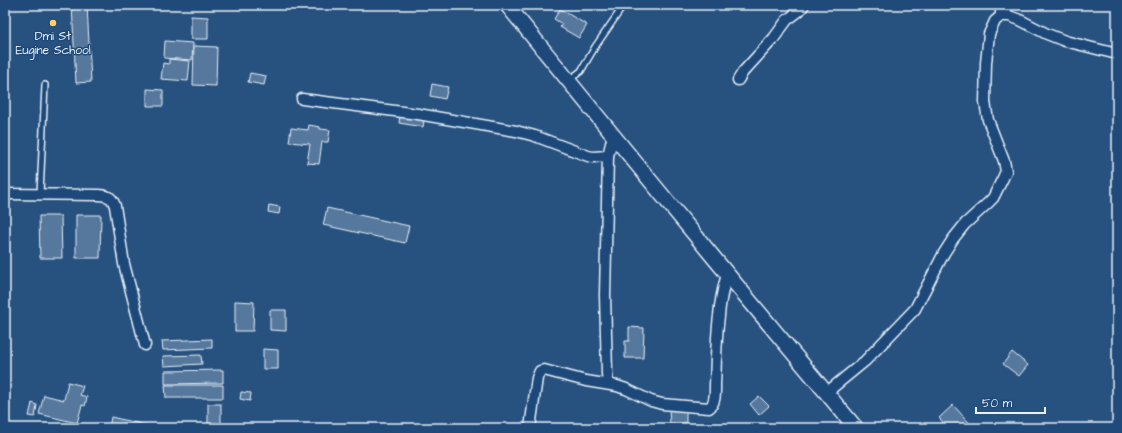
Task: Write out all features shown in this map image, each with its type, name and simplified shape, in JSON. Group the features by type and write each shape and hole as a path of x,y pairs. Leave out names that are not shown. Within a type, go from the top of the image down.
{"street":[{"path":"507,5 613,136 856,428"},
{"path":"738,80 753,60 774,38 787,20 804,5"},
{"path":"826,393 865,361 915,309 953,238 965,224 988,203 1003,178 1006,171 1004,161 988,120 985,102 986,63 989,34 995,21 1000,16 1002,5"},
{"path":"1000,16 1009,16 1020,20 1047,34 1065,41 1117,54"},
{"path":"302,99 418,114 516,131 535,136 588,156 608,156"},
{"path":"608,384 605,295 608,156 613,136"},
{"path":"5,194 99,195 107,196 113,199 124,264 145,345"},
{"path":"530,428 537,378 540,371 544,370 586,381 608,384 626,389 651,401 662,404 709,408 712,406 714,403 715,390 718,317 727,274"}],"lane":[{"path":"568,80 581,71 595,47 624,5"},
{"path":"40,194 45,85"}],"building":[{"path":"72,5 87,5 91,82 76,83"},
{"path":"560,9 587,25 579,38 560,27 562,24 554,19"},
{"path":"191,16 208,17 208,39 191,39"},
{"path":"165,41 193,43 192,60 164,58"},
{"path":"194,46 217,47 216,86 193,85"},
{"path":"169,59 190,61 188,81 161,79 163,63 169,64"},
{"path":"250,73 266,76 264,85 248,82"},
{"path":"432,84 448,87 445,99 430,96"},
{"path":"147,89 163,90 163,106 147,106"},
{"path":"400,116 424,120 423,127 399,123"},
{"path":"309,125 320,127 320,129 330,130 328,142 322,142 319,164 307,163 310,144 289,142 291,128 308,130"},
{"path":"269,205 280,207 279,214 268,212"},
{"path":"327,208 409,226 405,243 323,225"},
{"path":"76,215 101,215 100,258 76,258"},
{"path":"39,216 61,216 62,258 40,258"},
{"path":"235,301 254,302 253,331 235,331"},
{"path":"270,310 286,310 286,331 270,330"},
{"path":"629,327 644,328 643,358 625,358 625,341 629,341"},
{"path":"212,339 212,348 163,350 162,341"},
{"path":"263,349 278,350 278,369 263,369"},
{"path":"1012,352 1028,365 1019,376 1003,364"},
{"path":"201,355 202,364 164,366 163,356"},
{"path":"223,370 223,383 165,384 165,371"},
{"path":"68,382 83,386 80,395 87,397 85,406 82,405 77,423 39,414 44,395 64,400"},
{"path":"165,385 223,385 223,398 166,398"},
{"path":"241,392 251,393 250,401 240,399"},
{"path":"759,396 769,406 759,415 750,404"},
{"path":"32,403 37,405 35,417 29,416"},
{"path":"208,404 221,404 221,428 208,428"},
{"path":"953,405 974,428 937,428 943,422 939,418"},
{"path":"686,409 686,423 670,424 669,410"},
{"path":"111,417 150,426 149,428 109,428"}],"place":[{"name":"Dmi St Eugine School","path":"53,23"}]}
